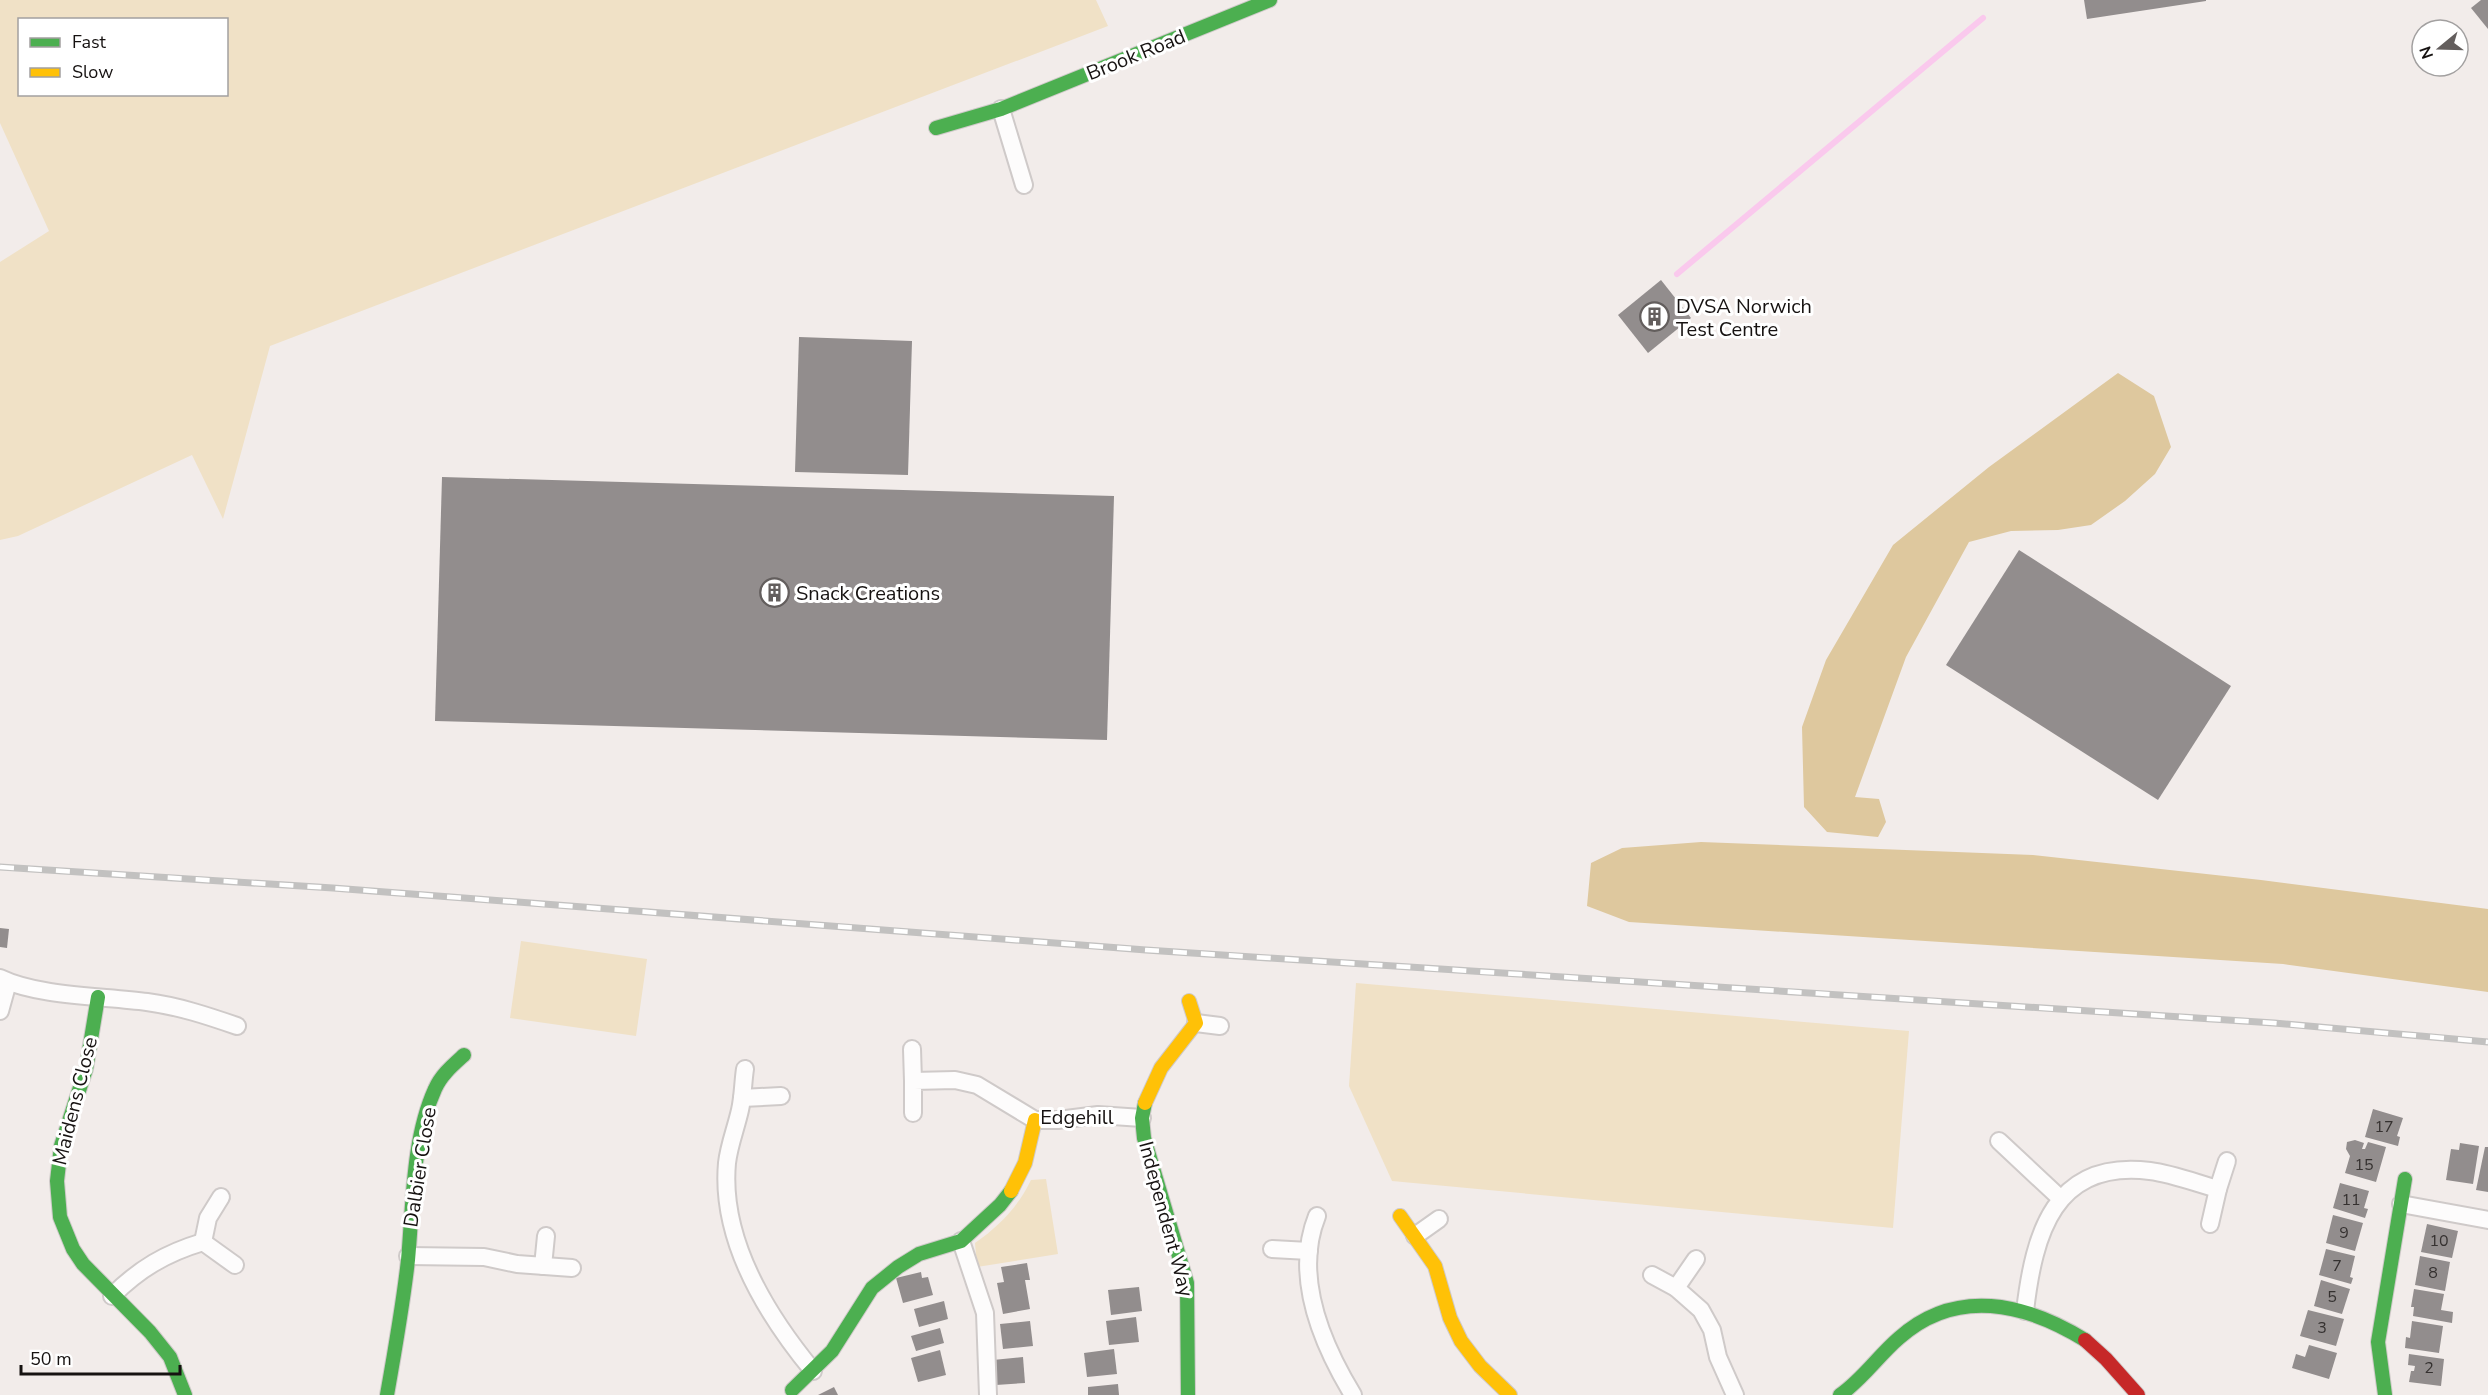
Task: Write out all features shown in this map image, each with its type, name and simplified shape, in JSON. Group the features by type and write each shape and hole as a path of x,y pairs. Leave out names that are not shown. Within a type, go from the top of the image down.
{"street":[{"name":"Brook Road","path":"936,128 1001,109 1270,0"},
{"path":"1001,109 1024,185"},
{"path":"0,1011 4,980 58,993 149,1002 193,1012 237,1026"},
{"name":"Maidens Close","path":"98,997 88,1061 64,1132 57,1174 58,1208 65,1235 82,1262 112,1296 153,1334 171,1359 185,1395"},
{"path":"1189,1001 1196,1023 1220,1026"},
{"name":"Independent Way","path":"1188,1395 1187,1283 1153,1172 1144,1138 1142,1118 1146,1099 1161,1068 1196,1023"},
{"path":"912,1049 913,1113"},
{"name":"Dalbier Close","path":"387,1395 399,1327 408,1256 409,1218 422,1137 433,1092 444,1074 464,1055"},
{"path":"745,1069 742,1098 727,1163 726,1192 730,1218 753,1280 772,1315 813,1371"},
{"name":"Edgehill","path":"913,1081 955,1080 977,1085 1035,1120 1058,1120 1098,1115 1142,1118"},
{"path":"742,1098 781,1096"},
{"path":"792,1390 832,1351 872,1288 919,1254 961,1241 988,1218 1013,1188 1025,1163 1035,1120"},
{"path":"1999,1141 2060,1198"},
{"path":"2210,1224 2227,1161"},
{"path":"2025,1311 2033,1262 2046,1221 2060,1198 2092,1177 2121,1171 2151,1171 2218,1189"},
{"path":"2385,1395 2378,1342 2405,1179"},
{"path":"203,1242 208,1218 221,1197"},
{"path":"2401,1204 2488,1220"},
{"path":"1317,1216 1311,1230 1309,1251 1311,1293 1316,1318 1328,1349 1353,1395"},
{"path":"1400,1216 1415,1236 1437,1274 1455,1331 1470,1355 1510,1395"},
{"path":"1415,1236 1439,1219"},
{"path":"543,1266 546,1236"},
{"path":"961,1241 984,1312 988,1395"},
{"path":"112,1296 152,1262 203,1242"},
{"path":"203,1242 235,1265"},
{"path":"1272,1250 1309,1251"},
{"name":"Dalbier Close","path":"408,1256 484,1257 572,1268"},
{"path":"1676,1288 1696,1259"},
{"path":"1652,1275 1676,1288 1701,1310 1712,1330 1718,1357 1735,1395"},
{"path":"1852,1392 1907,1331 1942,1311 1977,1305 2025,1311 2085,1340 2121,1374 2138,1395"}],"shaded area":[{"path":"0,0 1096,0 1108,26 270,346 223,519 192,455 18,536 0,540 0,262 49,231 0,123"},
{"path":"2118,373 2154,396 2171,447 2155,474 2125,501 2091,525 2058,530 2011,531 1969,542 1906,657 1855,797 1879,799 1886,822 1878,837 1827,832 1804,807 1802,727 1826,660 1893,545 1989,467"},
{"path":"1701,842 2033,855 2261,880 2488,909 2488,992 2283,964 1629,922 1587,906 1591,863 1622,848"},
{"path":"521,941 647,959 636,1036 510,1018"},
{"path":"1356,983 1909,1031 1893,1228 1392,1181 1349,1086"},
{"path":"1046,1179 1058,1254 977,1267 975,1243 1007,1215 1031,1180"}],"building":[{"path":"2084,0 2206,0 2206,1 2087,19"},
{"path":"2481,0 2488,0 2488,29 2471,8"},
{"name":"DVSA Norwich Test Centre","path":"1661,280 1691,318 1648,353 1618,315"},
{"path":"799,337 912,341 908,475 795,472"},
{"name":"Snack Creations","path":"442,477 1114,496 1107,740 435,721"},
{"path":"2019,550 2231,686 2158,800 1946,665"},
{"path":"0,928 9,929 7,948 0,947"},
{"path":"2373,1109 2403,1118 2397,1136 2400,1137 2398,1146 2365,1137"},
{"path":"2355,1140 2364,1143 2362,1149 2365,1149 2368,1142 2386,1147 2376,1182 2345,1173 2350,1156 2346,1149 2347,1142"},
{"path":"2460,1143 2479,1146 2473,1184 2446,1180 2451,1149 2459,1150"},
{"path":"2485,1147 2488,1147 2488,1192 2476,1190"},
{"path":"2340,1183 2369,1191 2364,1208 2368,1209 2365,1218 2333,1208"},
{"path":"2333,1215 2363,1223 2355,1251 2326,1243"},
{"path":"2427,1224 2458,1231 2452,1258 2421,1252"},
{"path":"2326,1249 2355,1256 2350,1277 2353,1278 2351,1284 2319,1275"},
{"path":"2420,1256 2450,1262 2445,1291 2415,1285"},
{"path":"1027,1263 1030,1280 1025,1280 1030,1309 1003,1314 997,1283 1004,1282 1001,1267"},
{"path":"921,1272 922,1278 928,1277 933,1295 903,1303 896,1278"},
{"path":"2321,1280 2350,1289 2342,1314 2314,1306"},
{"path":"1139,1287 1142,1311 1111,1315 1108,1290"},
{"path":"2414,1289 2444,1294 2441,1310 2453,1312 2452,1323 2413,1316 2414,1307 2411,1307"},
{"path":"944,1301 948,1319 919,1327 914,1309"},
{"path":"2308,1310 2344,1319 2336,1346 2300,1336"},
{"path":"1136,1317 1139,1342 1109,1345 1106,1321"},
{"path":"1030,1321 1033,1346 1003,1349 1000,1324"},
{"path":"2412,1321 2443,1326 2439,1353 2405,1348 2406,1337 2410,1338"},
{"path":"940,1328 944,1343 916,1351 911,1336"},
{"path":"2309,1345 2337,1353 2329,1379 2292,1368 2296,1354 2305,1357"},
{"path":"1114,1349 1117,1374 1087,1377 1084,1353"},
{"path":"940,1350 946,1375 918,1382 911,1358"},
{"path":"2409,1354 2444,1359 2441,1386 2409,1382 2411,1371 2414,1371 2415,1366 2408,1365"},
{"path":"1023,1357 1025,1383 996,1385 993,1360"},
{"path":"1118,1384 1119,1395 1088,1395 1088,1387"},
{"path":"834,1387 838,1395 818,1395"}],"waterway":[{"path":"1677,274 1983,18"}],"railway":[{"path":"0,867 333,888 1146,950 2274,1023 2488,1042"}],"traffic: fast":[{"path":"936,128 1001,109 1270,0"},
{"path":"98,997 86,1069 61,1146 57,1181 60,1217 73,1249 83,1264 150,1332 170,1357 185,1395"},
{"path":"387,1395 406,1277 415,1173 422,1129 427,1108 438,1084 448,1070 464,1055"},
{"path":"1145,1103 1142,1118 1144,1138 1187,1283 1188,1395"},
{"path":"2385,1395 2378,1342 2405,1179"},
{"path":"792,1390 832,1351 872,1288 919,1254 961,1241 1000,1205 1011,1191"},
{"path":"1840,1395 1899,1338 1921,1322 1944,1312 1967,1306 1991,1306 2015,1310 2039,1317 2085,1340"}],"traffic: slow":[{"path":"1145,1103 1161,1068 1196,1023 1189,1001"},
{"path":"1011,1191 1025,1163 1035,1120"},
{"path":"1400,1216 1435,1266 1450,1318 1461,1341 1480,1366 1510,1395"}],"traffic: jam":[{"path":"2085,1340 2106,1359 2138,1395"}],"place":[{"name":"DVSA Norwich Test Centre","path":"1655,317"},
{"name":"Snack Creations","path":"775,593"}]}
